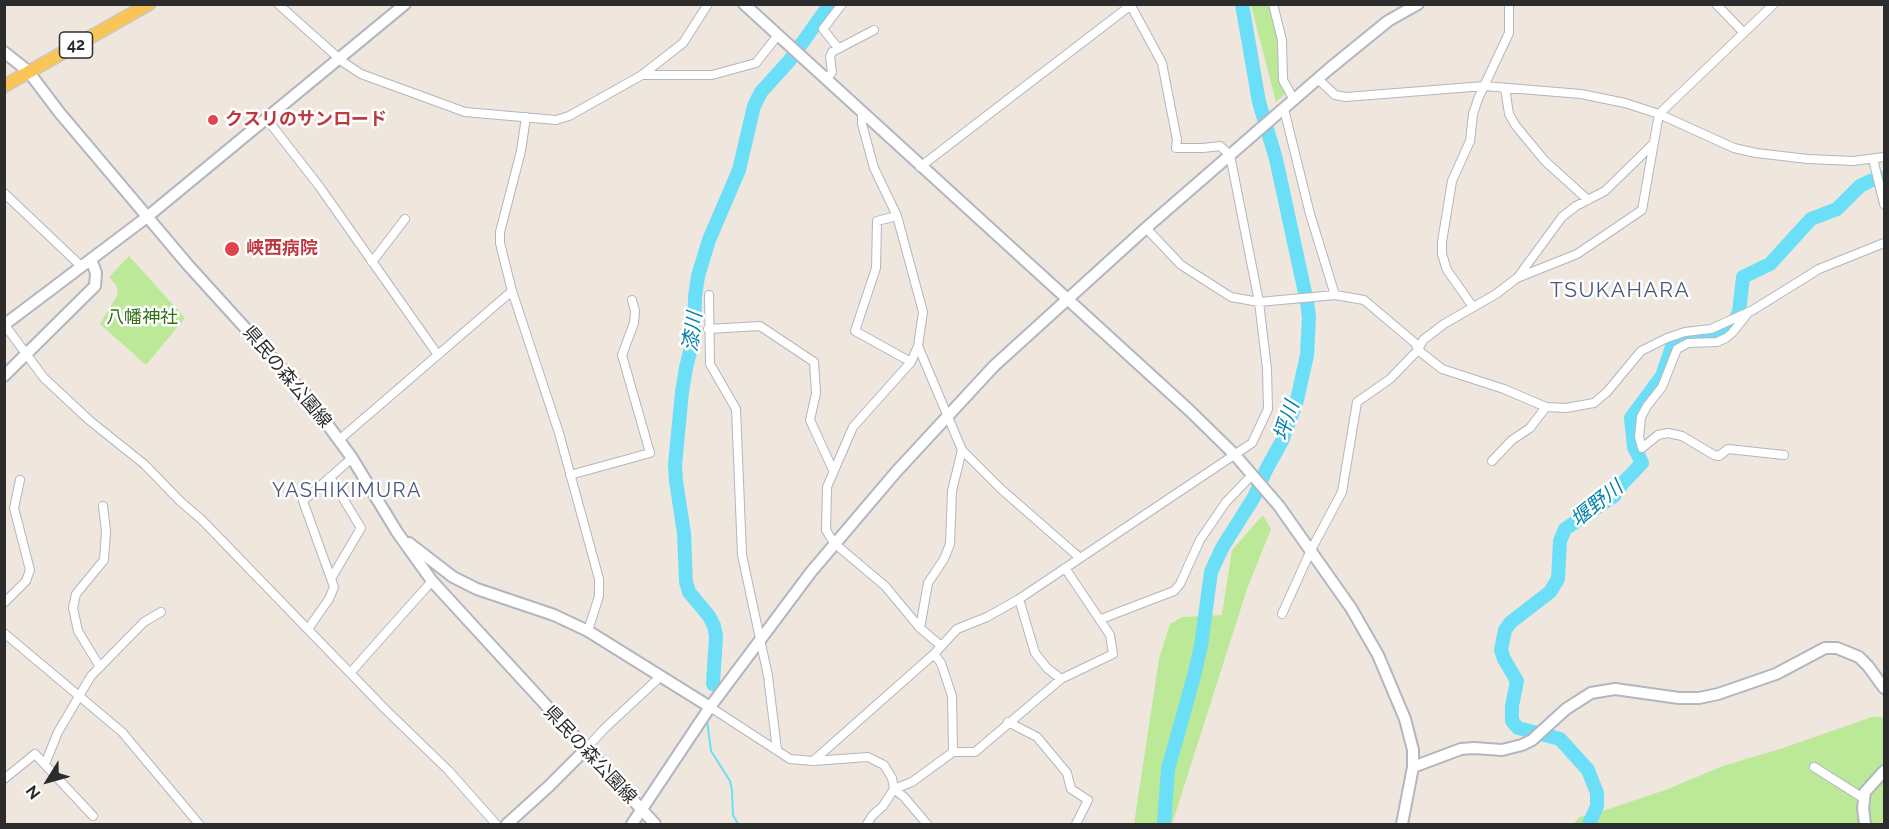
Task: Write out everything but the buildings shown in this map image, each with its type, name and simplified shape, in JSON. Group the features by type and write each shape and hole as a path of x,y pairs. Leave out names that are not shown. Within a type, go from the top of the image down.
{"main road":[{"name":"42","path":"4,86 148,4"}],"street":[{"path":"278,4 343,62 361,74 465,112 556,120 569,116 642,75 683,43 708,4"},
{"path":"405,4 147,217 5,325 44,378 89,420 144,464 202,520 447,770 496,825"},
{"path":"744,4 1189,410 1235,455 1266,492 1311,550 1351,608 1378,655 1410,734 1413,767 1402,825"},
{"path":"838,48 823,29 842,4"},
{"path":"1273,4 1282,40 1283,80 1294,100"},
{"path":"632,825 710,707 760,637 834,543 994,366 1146,228 1318,79 1388,21 1418,4"},
{"path":"1473,307 1447,270 1442,254 1442,242 1452,181 1470,141 1473,114 1509,33 1509,4"},
{"path":"1716,4 1744,33"},
{"path":"1282,614 1311,550 1342,492 1357,402 1390,379 1418,350 1424,340 1444,324 1517,278 1577,254 1642,210 1659,114 1774,4"},
{"path":"813,761 934,654 957,629 987,617 1019,599 1252,443 1268,409 1267,369 1259,302 1230,155 1220,146 1176,148 1178,140 1162,63 1130,5 920,167"},
{"path":"826,80 832,72 830,57 832,52 874,30"},
{"path":"642,75 712,75 727,72 756,63 778,35"},
{"name":"県民の森公園線","path":"4,52 28,71 188,265 306,395 339,440 397,532 432,581 655,825"},
{"path":"1318,79 1335,95 1346,97 1484,86 1581,94 1625,103 1659,114 1734,148 1756,153 1853,161 1884,157"},
{"path":"1505,88 1509,114 1515,126 1545,161 1588,200"},
{"path":"1284,109 1310,214 1335,295"},
{"path":"862,113 862,124 874,168 897,216 923,312 918,346 910,362 853,427 832,470 827,487 826,531 834,543 885,586 920,628 940,645"},
{"path":"526,117 521,151 500,232 500,243 512,291 559,433 599,579 599,596 588,631"},
{"path":"266,118 319,186 438,355"},
{"path":"1517,278 1563,217 1605,191 1653,143"},
{"path":"1873,159 1884,204"},
{"path":"4,193 81,266"},
{"path":"897,216 877,221 876,268 855,331 910,362"},
{"path":"372,262 405,219"},
{"path":"1146,228 1181,265 1232,297 1259,302 1335,295 1364,300 1442,369 1504,389 1546,407 1566,408 1594,402 1607,392 1641,351 1667,338 1686,332 1703,331 1747,313 1818,269 1884,243"},
{"path":"4,376 27,356 95,286 96,273 91,259"},
{"path":"339,440 512,291"},
{"path":"708,295 710,364 736,409 742,555 768,676 777,750"},
{"path":"570,475 650,453 622,355 634,323 635,311 632,300"},
{"path":"1747,313 1732,333 1716,342 1688,343 1677,350 1662,387 1641,417 1639,437 1642,448 1658,435 1668,433 1682,436 1719,456 1728,449 1784,455"},
{"path":"708,329 760,326 814,362 816,393 810,420 832,470"},
{"path":"1703,331 1716,342"},
{"path":"918,346 946,417 962,450 1009,496 1080,558"},
{"path":"1492,461 1512,440 1530,428 1546,407"},
{"path":"920,628 928,583 944,559 950,544 952,491 962,450"},
{"path":"308,629 329,599 334,587 303,501 351,458"},
{"path":"330,477 361,528 332,577"},
{"path":"1101,619 1174,591 1180,584 1200,540 1226,502 1255,479"},
{"path":"4,603 26,581 30,570 14,508 20,480"},
{"path":"100,667 78,631 73,608 76,594 104,560 106,531 103,506"},
{"path":"397,532 453,577 477,589 554,615 588,631 790,759 813,761 868,757 884,765 892,778 894,789 904,797 927,825"},
{"path":"867,825 894,789 912,782 953,752 975,752 1060,679 1113,654 1110,635 1065,568"},
{"path":"351,672 432,581"},
{"path":"1019,599 1035,653 1060,679"},
{"path":"45,764 58,732 91,676 144,622 161,612"},
{"path":"4,633 122,732 199,825"},
{"path":"1413,767 1461,749 1474,747 1502,750 1522,745 1532,740 1566,709 1591,693 1615,689 1679,698 1700,698 1776,674 1825,648 1838,648 1859,657 1884,688"},
{"path":"934,654 941,663 952,696 953,752"},
{"path":"507,825 548,788 604,729 661,676"},
{"path":"1008,722 1037,737 1066,773 1071,789 1088,800 1076,825"},
{"path":"4,779 35,754 93,816"},
{"path":"1814,767 1863,798"},
{"path":"1865,825 1863,798 1872,783 1884,771"}],"green space":[{"path":"1251,5 1271,5 1280,41 1286,93 1276,102"},
{"name":"八幡神社","path":"129,256 185,318 146,365 100,324 118,294 116,285 109,277"},
{"path":"1263,515 1271,529 1247,589 1172,824 1134,824 1159,659 1170,624 1182,617 1222,615 1232,550"},
{"path":"1872,717 1884,717 1884,824 1573,824 1580,817 1668,789 1723,766"}],"waterway":[{"name":"漆川","path":"713,684 716,636 709,616 689,592 686,582 684,533 675,465 682,392 694,335 698,276 709,240 739,170 754,106 761,92 790,60 830,4"},
{"name":"坪川","path":"1164,824 1168,769 1201,646 1211,572 1222,548 1254,497 1282,441 1297,400 1307,355 1309,317 1307,302 1276,159 1259,102 1242,4"},
{"name":"堰野川","path":"1589,824 1597,806 1597,793 1588,770 1560,739 1518,728 1512,721 1512,706 1517,681 1501,650 1505,630 1511,622 1550,592 1558,579 1560,541 1565,529 1614,496 1642,463 1634,447 1631,418 1662,376 1673,344 1683,339 1719,335 1732,326 1739,312 1743,277 1770,264 1811,219 1837,209 1860,186 1884,178"},
{"name":"漆川","path":"707,720 711,751 730,781 733,815 738,824"}],"place":[{"name":"クスリのサンロード","path":"213,120"},
{"name":"峡西病院","path":"232,249"}],"district":[{"name":"TSUKAHARA","path":"1620,291"},
{"name":"YASHIKIMURA","path":"347,491"}]}
